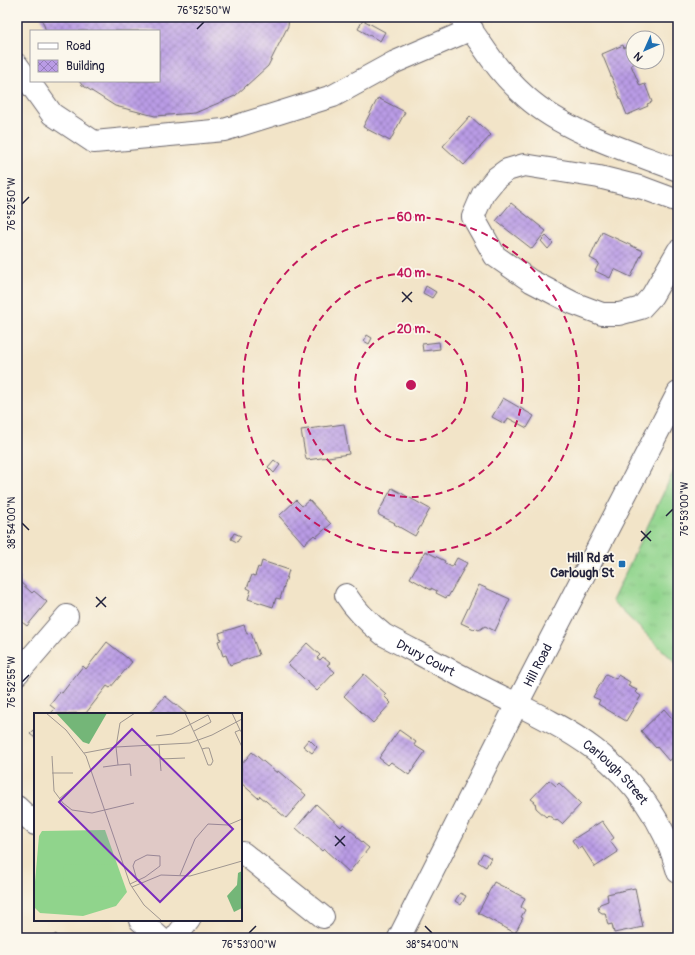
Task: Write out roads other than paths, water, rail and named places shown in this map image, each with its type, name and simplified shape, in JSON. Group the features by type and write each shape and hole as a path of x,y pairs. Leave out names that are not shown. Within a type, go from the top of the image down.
{"street":[{"path":"17,66 52,114 94,142 224,130 333,96 467,23 494,62 526,97 549,115 562,123 599,139 678,170"},
{"path":"678,201 643,188 599,177 524,165 507,170 496,178 483,194 474,217 495,256 531,281 573,303 602,314 619,314 641,308 652,296 678,251"},
{"name":"Hill Road","path":"398,938 678,393"},
{"name":"Drury Court","path":"346,596 352,606 362,617 384,634 438,664 517,704"},
{"path":"17,674 67,616"},
{"name":"Carlough Street","path":"517,704 563,729 593,748 610,762 638,792 657,820 665,835 678,872"},
{"path":"17,807 34,823"},
{"path":"242,853 323,917"},
{"path":"141,921 160,938"},
{"path":"175,938 188,921"}],"place":[{"name":"Hill Rd at Carlough St","path":"622,564"}]}
